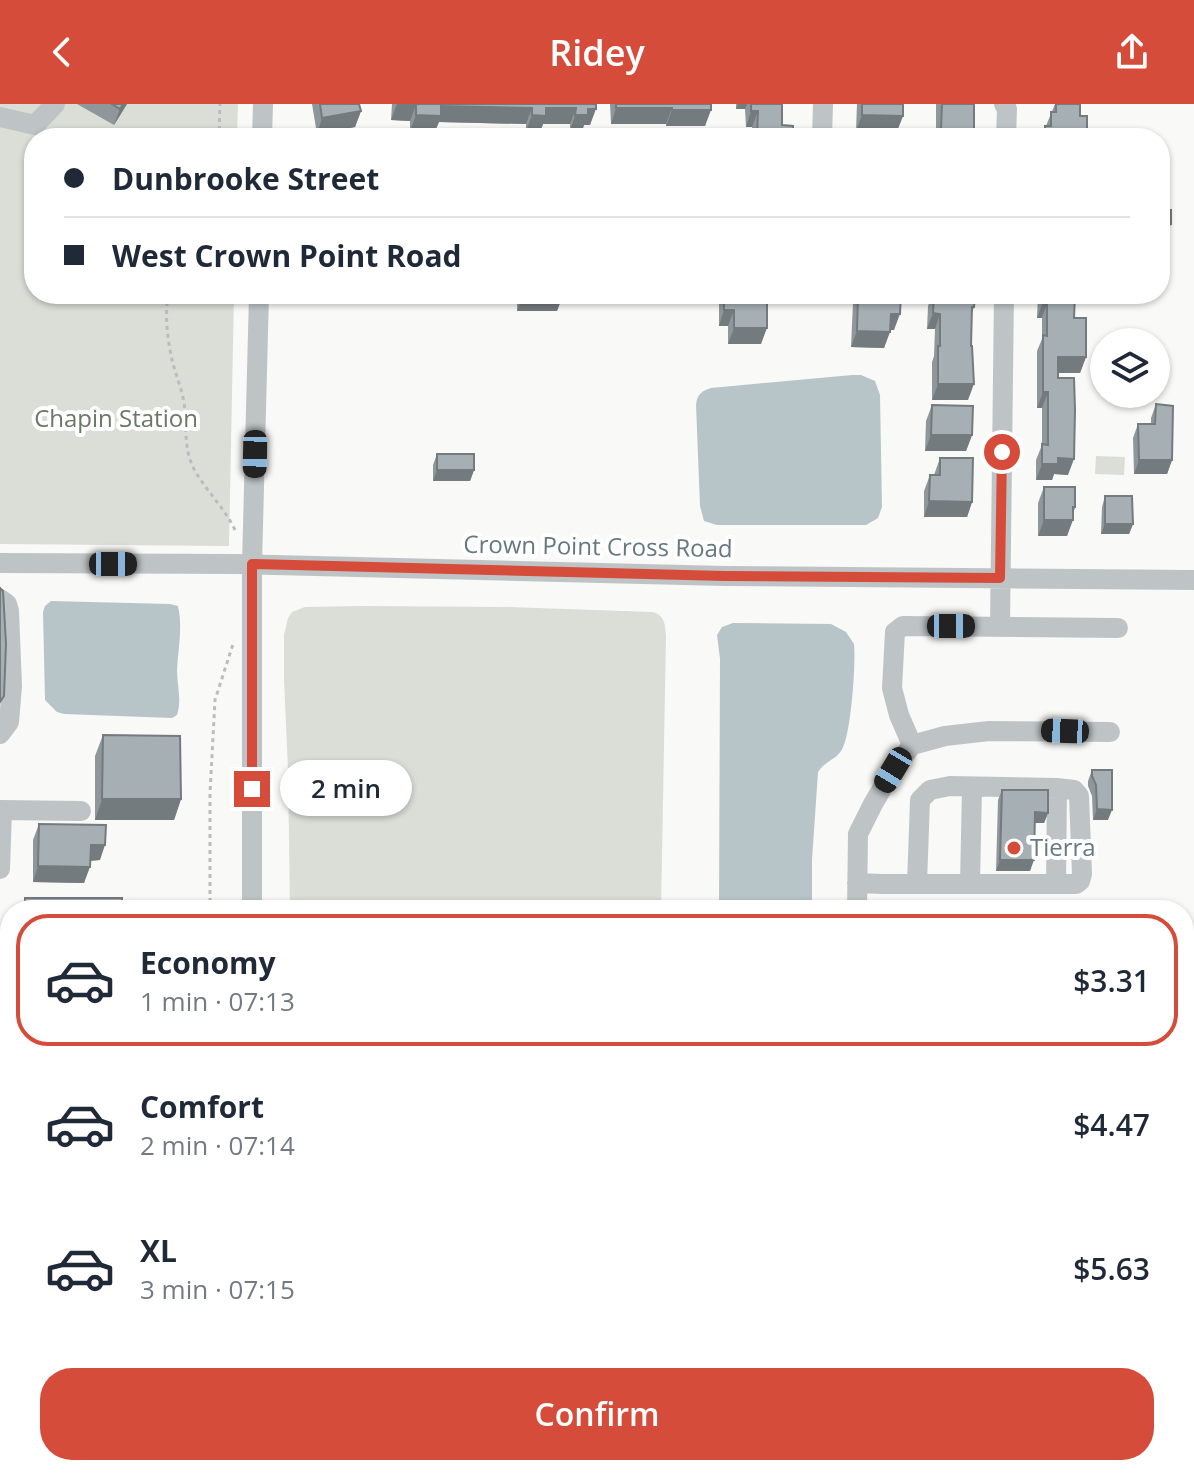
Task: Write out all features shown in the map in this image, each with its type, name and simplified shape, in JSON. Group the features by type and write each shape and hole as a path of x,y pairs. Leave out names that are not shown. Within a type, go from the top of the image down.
{"street":[{"path":"0,117 35,125 55,104"},
{"path":"262,128 263,104"},
{"path":"822,128 823,104"},
{"path":"1004,104 1007,109 1006,128"},
{"path":"252,900 252,564 259,304"},
{"path":"1000,626 1004,304"},
{"name":"Crown Point Cross Road","path":"0,563 252,564 725,576 1194,580"},
{"path":"0,599 7,604 9,611 12,686 9,722 0,734"},
{"path":"912,745 892,688 895,632 903,626 1118,628"},
{"path":"857,900 858,834 893,770 912,745 945,736 989,731 1110,732"},
{"path":"857,883 917,884 1076,884 1082,874 1079,796 1074,790 1057,788 950,786 930,790 920,800 917,884"},
{"path":"970,884 972,788"},
{"path":"0,869 1,810 81,811"}],"path":[{"path":"219,128 220,104"},
{"path":"167,304 166,322 183,400 189,455 198,475 225,511 235,529 236,539"},
{"path":"210,900 213,720 218,686 237,628"}],"green space":[{"name":"Chapin Station","path":"0,104 238,104 237,128 24,128 24,304 234,304 229,546 0,544"},
{"path":"1096,456 1125,457 1124,475 1095,474"},
{"path":"305,607 506,607 653,612 660,616 665,624 666,636 661,900 290,900 284,635 292,612"}],"shaded area":[{"path":"852,375 875,381 880,395 882,507 878,518 866,525 717,525 704,521 700,506 696,405 700,394 711,388"},
{"path":"51,601 178,606 177,715 172,718 57,712 45,700 43,612"},
{"path":"733,623 831,624 846,632 854,644 852,699 845,743 839,754 818,772 812,900 719,900 720,659 717,635 722,627"}],"building":[{"path":"320,104 359,104 361,111 322,118"},
{"path":"397,104 596,104 596,109 588,109 588,115 575,115 576,108 546,108 546,116 532,115 532,108 441,106 441,116 416,115 416,105"},
{"path":"616,104 711,104 711,110 616,108"},
{"path":"751,104 782,104 782,125 793,128 757,128 758,111 751,111"},
{"path":"862,104 903,104 903,116 862,115"},
{"path":"942,104 974,104 974,128 941,128"},
{"path":"1056,104 1080,104 1080,116 1087,116 1087,128 1045,128 1051,126 1051,112 1056,112"},
{"path":"724,304 767,304 767,328 734,328 734,310 724,310"},
{"path":"858,304 900,304 900,314 891,314 890,332 857,331"},
{"path":"933,304 974,304 971,346 974,384 938,384 940,314 933,313"},
{"path":"1047,304 1075,304 1074,318 1086,318 1086,357 1058,357 1058,378 1074,378 1075,410 1074,459 1058,458 1058,464 1042,464 1042,444 1048,445 1048,392 1043,392 1043,335 1047,336"},
{"path":"932,405 973,406 972,435 931,435"},
{"path":"1173,406 1172,460 1139,460 1138,424 1155,424 1156,408"},
{"path":"437,454 474,454 474,470 437,470"},
{"path":"940,458 973,458 972,502 929,501 930,475 940,475"},
{"path":"1044,487 1075,487 1073,520 1044,520"},
{"path":"1105,496 1132,496 1133,524 1105,524"},
{"path":"0,588 3,591 6,644 4,696 0,702"},
{"path":"103,735 180,736 181,799 102,799"},
{"path":"1092,770 1112,770 1112,810 1097,809"},
{"name":"Tierra","path":"1002,790 1048,790 1048,813 1035,812 1034,860 1000,860"},
{"path":"39,824 106,825 105,845 91,845 90,867 38,866"},
{"path":"25,898 122,898 122,900"}],"place":[{"name":"Tierra","path":"1014,848"}],"route":[{"path":"252,789 252,564 725,576 1000,578 1002,452"}]}
